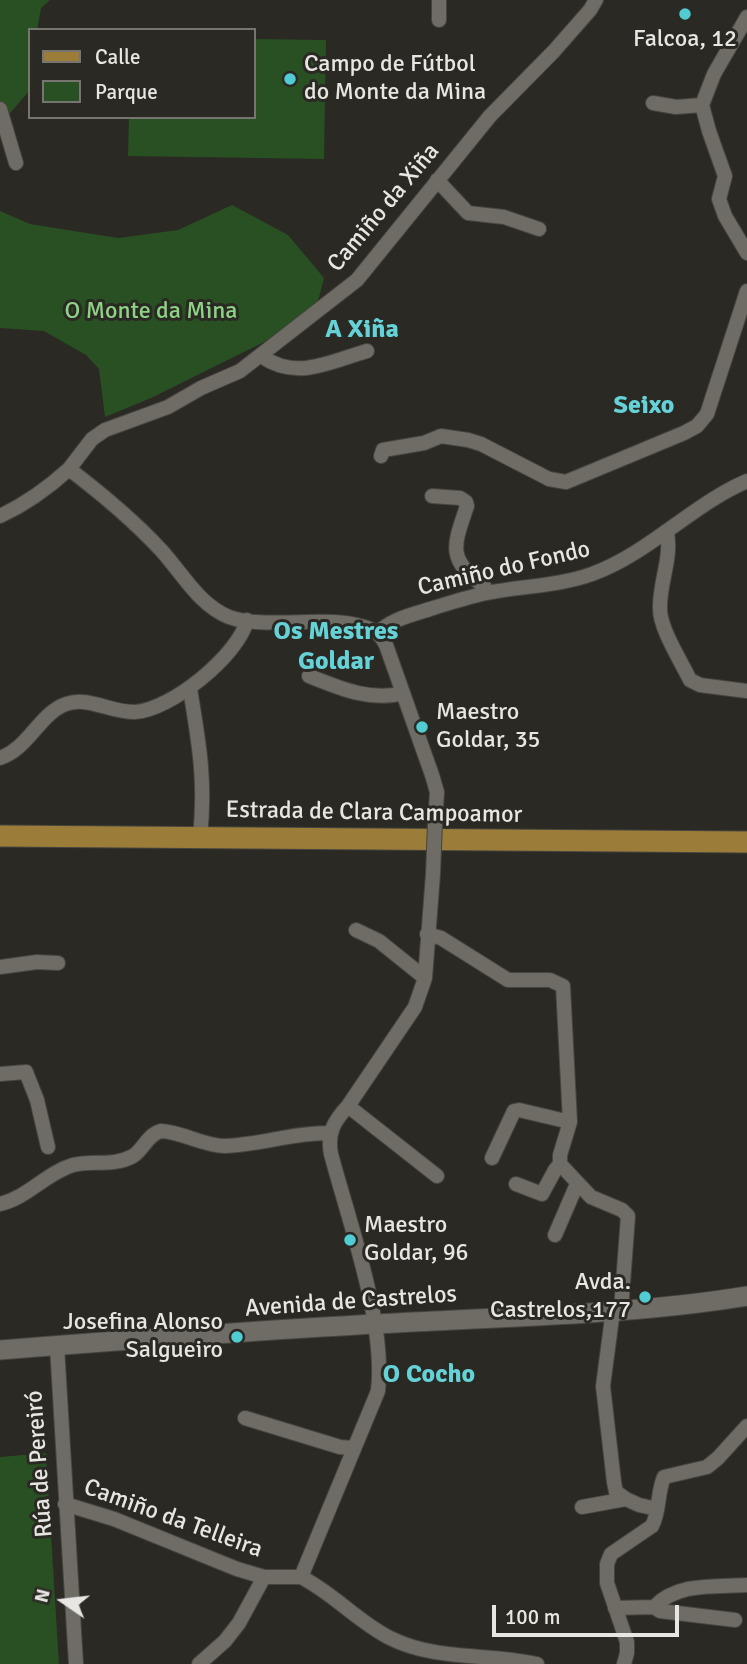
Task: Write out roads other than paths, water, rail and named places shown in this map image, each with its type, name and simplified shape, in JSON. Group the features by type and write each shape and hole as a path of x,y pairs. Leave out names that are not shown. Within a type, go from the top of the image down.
{"main road":[{"name":"Estrada de Clara Campoamor","path":"0,836 747,842"},
{"name":"Estrada de Clara Campoamor","path":"0,849 747,855"},
{"name":"Avenida de Castrelos","path":"0,1350 617,1310 698,1304 747,1296"}],"street":[{"path":"439,0 439,20"},
{"name":"Camiño da Xiña","path":"0,516 24,504 69,469 92,439 105,430 168,407 201,388 240,371 357,280 490,116 554,51 596,0"},
{"path":"747,17 714,74 702,105 725,176 719,199 725,216 747,253"},
{"path":"653,103 676,107 702,105"},
{"path":"0,109 16,163"},
{"path":"437,180 468,213 504,217 539,229"},
{"path":"381,456 383,450 390,447 424,443 441,436 481,444 549,479 566,482 684,433 697,426 707,414 747,291"},
{"path":"261,356 293,370 367,351"},
{"path":"69,469 120,508 210,606 226,615 247,620 350,625 372,629 386,645 437,792 425,978 415,1007 348,1106 335,1119 330,1133 331,1154 370,1298 378,1391 301,1577 377,1630 415,1648 437,1654 498,1657 537,1664"},
{"name":"Camiño do Fondo","path":"378,634 391,623 410,615 486,593 588,576 604,570 667,533 734,486 747,481"},
{"path":"432,496 460,498 466,502 455,554 470,577 484,586 486,593"},
{"path":"667,533 670,546 660,611 690,680 700,685 747,691"},
{"path":"0,758 17,750 62,705 82,701 134,712 160,707 190,689 227,652 244,631 247,620"},
{"path":"310,676 349,691 387,697 403,693"},
{"path":"190,689 202,758 204,799 200,837"},
{"path":"356,930 379,941 425,978"},
{"path":"427,934 441,938 508,980 550,980 563,986 570,1122 560,1155 561,1164 590,1197 622,1210 628,1216 617,1310 603,1386 614,1482 616,1492 626,1499 657,1509"},
{"path":"0,967 37,962 58,963"},
{"path":"0,1074 26,1072 37,1100 48,1146"},
{"path":"348,1106 418,1158 437,1176"},
{"path":"492,1158 514,1111 570,1122"},
{"path":"0,1204 21,1197 34,1185 75,1165 107,1164 134,1155 151,1135 161,1131 223,1146 330,1133"},
{"path":"516,1184 542,1194 561,1164"},
{"path":"555,1235 577,1184"},
{"name":"Rúa de Pereiró","path":"57,1346 76,1664"},
{"path":"245,1418 340,1447 353,1448"},
{"path":"624,1664 626,1642 606,1574 611,1554 621,1545 648,1531 655,1520 664,1477 706,1467 718,1458 747,1426"},
{"path":"582,1507 626,1499"},
{"name":"Camiño da Telleira","path":"65,1504 114,1519 175,1545 264,1577 301,1577"},
{"name":"Camiño da Telleira","path":"199,1664 225,1641 251,1603 264,1577"},
{"path":"654,1607 662,1599 688,1588 747,1585"},
{"path":"615,1608 654,1607 660,1611 735,1620"}],"place":[{"name":"Falcoa, 12","path":"685,14"},
{"name":"Campo de Fútbol do Monte da Mina","path":"290,79"},
{"name":"Maestro Goldar, 35","path":"422,727"},
{"name":"Maestro Goldar, 96","path":"350,1240"},
{"name":"Avda. Castrelos,177","path":"645,1297"},
{"name":"Josefina Alonso Salgueiro","path":"237,1337"}],"district":[{"name":"A Xiña","path":"362,330"},
{"name":"Seixo","path":"644,406"},
{"name":"Os Mestres Goldar","path":"336,647"},
{"name":"O Cocho","path":"429,1375"}],"park label":[{"name":"O Monte da Mina","path":"151,312"}]}
